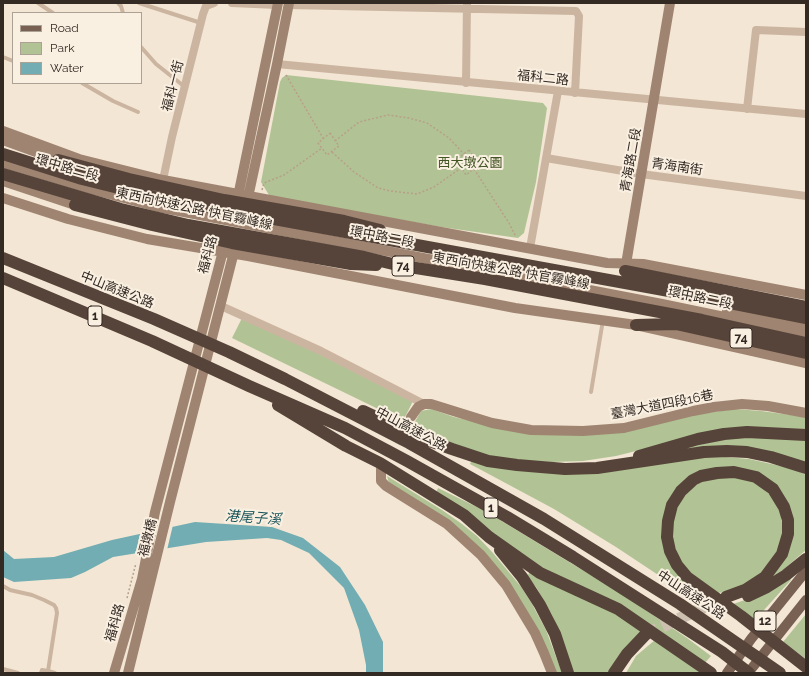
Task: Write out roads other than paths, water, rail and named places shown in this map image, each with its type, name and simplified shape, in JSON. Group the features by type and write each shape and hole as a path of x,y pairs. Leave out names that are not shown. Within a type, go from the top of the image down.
{"highway":[{"name":"東西向快速公路 快官霧峰線","path":"3,155 82,179 159,198 806,318"},
{"name":"74","path":"58,160 129,179 209,197 344,222 405,236 456,252"},
{"name":"東西向快速公路 快官霧峰線","path":"3,174 153,217 364,257 397,265 485,279 694,319 806,343"},
{"name":"74","path":"75,205 152,225 232,243 351,264 397,265"},
{"name":"中山高速公路","path":"3,258 229,352 409,443 544,518 680,604 775,670"},
{"path":"628,266 806,306"},
{"name":"1","path":"3,278 98,317 345,428 480,502 573,557 722,652 748,673"},
{"name":"74","path":"636,325 678,326 806,353"},
{"path":"285,379 325,392 416,436 471,456 517,465 597,468 704,452 727,451 747,452 771,457 806,468"},
{"path":"249,386 306,423 346,446 380,463 464,515 489,537 540,573 618,609 707,670"},
{"path":"565,468 638,456 698,439 724,434 747,432 806,435"},
{"path":"806,559 786,575 767,587 728,599 745,590 765,576 782,554 788,534 788,520 784,507 773,489 756,477 734,472 709,474 693,480 686,485 676,498 669,513 667,536 670,551 681,571 692,582 741,616 806,667"},
{"path":"489,537 522,577 540,605 555,634 568,673"},
{"path":"614,673 627,654 648,635 632,656 622,673"}],"main road":[{"name":"12","path":"727,673 751,639 806,571"},
{"name":"12","path":"748,673 806,600"}],"street":[{"name":"福科一街","path":"163,180 172,137 201,23 206,6 214,3"},
{"path":"232,3 278,4"},
{"name":"青海路二段","path":"616,321 628,266 641,174 670,3"},
{"name":"福科路","path":"170,502 242,220 244,195 278,4"},
{"path":"289,4 467,6 576,11 579,16 576,93"},
{"name":"福科路","path":"155,512 222,252 232,218 244,195 277,64 289,4"},
{"path":"466,83 467,6"},
{"path":"747,109 756,30 806,32"},
{"name":"福科二路","path":"277,64 806,114"},
{"path":"530,248 558,91"},
{"name":"環中路二段","path":"3,131 79,159 163,180 628,266 643,264 806,294"},
{"path":"3,140 58,160"},
{"name":"環中路二段","path":"3,155 89,183 232,218 621,293 806,326"},
{"name":"青海南街","path":"546,158 641,174 806,196"},
{"name":"環中路二段","path":"3,163 151,205 232,218"},
{"path":"3,181 75,205"},
{"path":"3,198 68,219 147,239 515,308 616,321 806,363"},
{"name":"環中路二段","path":"621,293 806,334"},
{"path":"221,306 321,351 424,404"},
{"path":"411,417 418,407 424,404"},
{"name":"臺灣大道四段16巷","path":"424,404 432,404 492,423 531,430 582,431 624,428 693,411 742,404 768,406 806,412"},
{"path":"380,469 381,481 386,486 447,524 480,555 506,585 535,633 552,673"},
{"name":"福墩橋","path":"146,580 170,502"},
{"name":"福墩橋","path":"146,580 155,512"},
{"name":"福科路","path":"114,673 146,580"},
{"name":"福科路","path":"128,673 146,580"}],"lane":[{"path":"38,3 52,12"},
{"path":"139,3 201,23"},
{"path":"142,48 156,64 185,87"},
{"path":"84,84 113,101 138,112"},
{"path":"591,392 603,319"},
{"path":"678,326 806,357"},
{"path":"3,586 10,590 32,595 54,605 56,608 57,613 48,671"},
{"path":"3,669 18,673"},
{"path":"41,673 42,670 55,673"}],"water":[{"path":"195,522 272,527 303,538 340,567 365,605 383,642 383,673 366,673 366,665 359,630 344,588 309,553 281,540 267,538 206,542 113,557 71,578 14,582 3,577 3,550 14,559 54,557 112,540"}],"tunnel":[{"path":"381,469 411,417"},
{"path":"646,634 726,597"}],"park label":[{"name":"西大墩公園","path":"470,163"}],"water label":[{"name":"港尾子溪","path":"253,518"}]}
